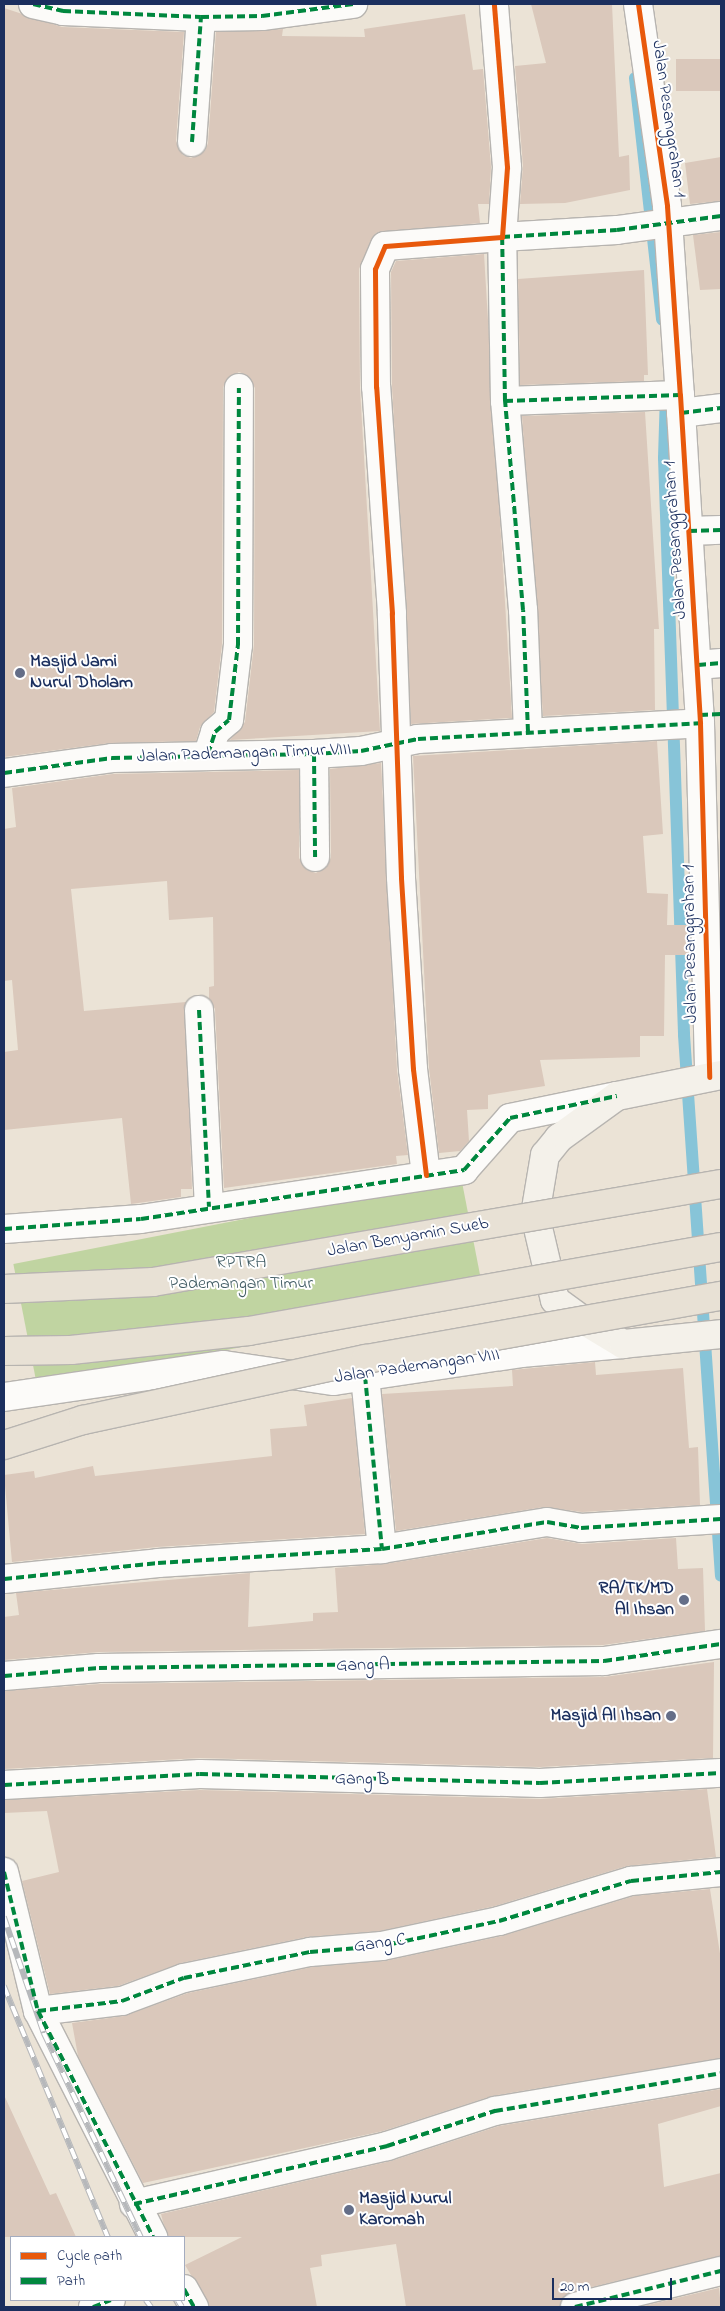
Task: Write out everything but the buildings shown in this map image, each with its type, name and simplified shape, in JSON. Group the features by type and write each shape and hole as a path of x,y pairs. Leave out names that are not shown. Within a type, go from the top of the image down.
{"main road":[{"path":"623,1344 554,1300 535,1215 545,1155 559,1138 618,1096 715,1076"},
{"name":"Jalan Benyamin Sueb","path":"4,1289 153,1282 721,1184"},
{"path":"4,1351 71,1350 249,1331 721,1247"},
{"path":"4,1445 83,1420 356,1361 721,1296"},
{"name":"Jalan Pademangan VIII","path":"623,1344 721,1334"}],"street":[{"path":"33,4 63,11 201,16 262,16 353,4"},
{"path":"494,4 507,167 502,237 505,402 523,610 528,732"},
{"name":"Jalan Pesanggrahan 1","path":"638,4 662,224 669,400 709,664 704,719 715,1076"},
{"path":"192,142 201,16"},
{"path":"426,1175 414,1068 396,743 392,613 376,387 376,262 381,250 392,245 618,230 721,216"},
{"path":"208,754 215,732 229,720 238,645 239,388"},
{"path":"505,402 669,400 721,408"},
{"path":"689,531 721,530"},
{"name":"Jalan Pademangan Timur VIII","path":"4,772 112,758 208,754 314,754 396,743 528,732 664,725 704,719"},
{"path":"314,754 315,857"},
{"path":"199,1010 210,1207"},
{"path":"4,1229 141,1219 469,1168 510,1118 618,1096"},
{"name":"Jalan Pademangan VIII","path":"4,1397 224,1366 334,1381 521,1352 623,1344"},
{"path":"365,1376 382,1549"},
{"path":"4,1579 158,1563 382,1549 547,1522 581,1528 720,1519"},
{"name":"Gang A","path":"4,1676 99,1668 604,1661 713,1645"},
{"name":"Gang B","path":"4,1785 200,1774 540,1783 717,1773"},
{"path":"4,1872 38,2011 134,2204 153,2236"},
{"name":"Gang C","path":"38,2011 122,2001 184,1978 310,1952 382,1946 499,1921 631,1881 721,1872"},
{"path":"134,2204 387,2146 495,2111 721,2073"},
{"path":"575,2307 721,2272"},
{"path":"185,2291 194,2307"},
{"path":"93,2307 108,2301"}],"green space":[{"name":"RPTRA Pademangan Timur","path":"461,1177 485,1300 37,1387 13,1264"}],"waterway":[{"path":"635,78 662,319"},
{"path":"666,394 664,458 684,1035 721,1576"}],"railway":[{"path":"4,1917 44,2033 141,2236"},
{"path":"4,1986 108,2236"},
{"path":"147,2301 151,2307"},
{"path":"179,2301 182,2307"}],"marked path":[{"path":"33,4 63,11 201,17 262,16 353,4"},
{"path":"192,142 201,17"},
{"path":"528,732 523,610 505,401 502,237 617,230 721,216"},
{"path":"208,754 215,732 229,720 238,645 239,388"},
{"path":"505,401 680,395"},
{"path":"681,413 721,408"},
{"path":"689,531 721,530"},
{"path":"698,665 721,663"},
{"path":"700,715 721,714"},
{"path":"4,773 112,758 314,754 361,751 418,739 700,723"},
{"path":"314,754 315,857"},
{"path":"199,1010 209,1207"},
{"path":"4,1229 141,1219 464,1170 510,1118 617,1096"},
{"path":"365,1376 382,1549"},
{"path":"4,1579 158,1563 382,1549 547,1522 581,1528 721,1519"},
{"path":"4,1676 99,1668 604,1661 721,1644"},
{"path":"4,1785 200,1774 540,1783 721,1773"},
{"path":"4,1872 38,2011 152,2236"},
{"path":"38,2011 122,2001 184,1978 310,1952 382,1946 499,1921 631,1881 721,1872"},
{"path":"134,2204 387,2146 495,2111 721,2073"},
{"path":"575,2307 721,2271"},
{"path":"185,2291 194,2307"},
{"path":"93,2307 108,2301"}],"cycle path":[{"path":"426,1175 413,1069 401,877 392,613 376,387 375,269 385,246 502,237 507,167 494,4"},
{"path":"638,4 667,206 680,395 700,723 709,1077"}],"place":[{"name":"Masjid Jami Nurul Dholam","path":"20,673"},
{"name":"RA/TK/MD Al Ihsan","path":"684,1600"},
{"name":"Masjid Al Ihsan","path":"671,1716"},
{"name":"Masjid Nurul Karomah","path":"349,2210"}]}
